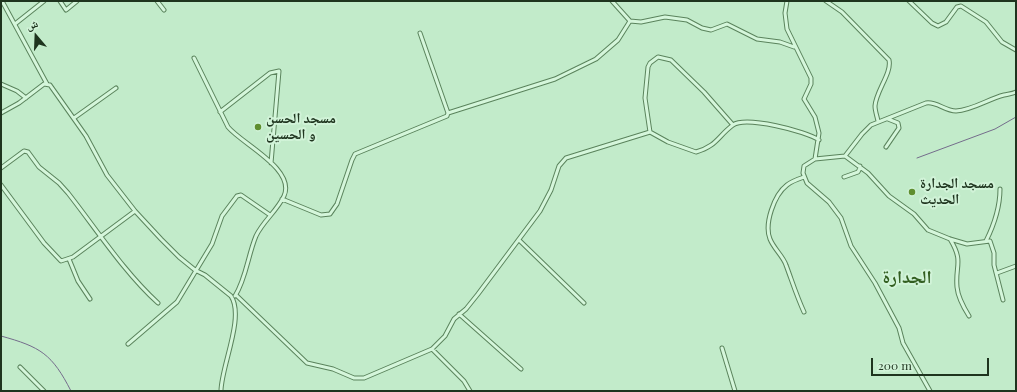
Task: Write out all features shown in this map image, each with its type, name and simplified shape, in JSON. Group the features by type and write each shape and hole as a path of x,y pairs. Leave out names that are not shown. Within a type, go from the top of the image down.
{"street":[{"path":"2,1 47,84 74,118 107,175 161,240 195,270 205,275 233,298 235,316 232,342 222,378 222,391"},
{"path":"15,24 44,1"},
{"path":"60,1 66,10 77,1"},
{"path":"157,1 164,10"},
{"path":"612,1 630,21 641,22 658,17 682,19 702,28 711,30 727,24 757,39 780,42 794,47"},
{"path":"787,1 785,23 794,47 810,73 811,84 804,99 815,117 819,133 815,159"},
{"path":"826,1 842,12 889,60 889,68 880,87 875,105 878,122"},
{"path":"909,1 932,24 938,26 946,22 957,7 961,6 986,22 1002,42 1016,50"},
{"path":"282,199 321,215 330,214 337,204 352,160 356,154 444,119 448,113 555,79 596,59 618,40 630,21"},
{"path":"420,34 448,113"},
{"path":"650,132 645,98 647,72 650,62 658,57 671,60 704,92 733,125"},
{"path":"194,58 220,112 234,134 271,163 281,174 285,185 282,199 256,236 236,295 233,298"},
{"path":"220,112 270,73 279,71 271,163"},
{"path":"1,84 17,91 26,98"},
{"path":"1,113 47,84"},
{"path":"74,118 116,88"},
{"path":"846,156 867,128 878,122 928,102 950,110 958,111 981,104 1005,94 1016,92"},
{"path":"886,147 899,128 898,123 888,118"},
{"path":"236,295 258,318 307,363 333,370 354,378 364,378 379,374 422,352 432,350 445,336 452,321 470,304 519,240 547,200 562,161 578,153 650,132 668,142 696,152 713,145 733,125 740,123 776,126 807,134 819,140"},
{"path":"1,168 20,153 27,151 38,167 59,183 102,236 124,267 143,290 158,303"},
{"path":"930,391 903,343 899,328 875,283 851,246 841,218 829,202 811,187 804,177 804,166 815,159 846,156 868,173 889,196 914,214 928,230 950,239 971,244 986,241 992,242 994,265 1003,300"},
{"path":"844,177 858,172 860,166"},
{"path":"804,177 787,184 781,190 772,209 768,232 772,243 786,264 793,288 804,312"},
{"path":"1,185 59,261 69,259 136,210"},
{"path":"986,241 993,228 1000,198 1000,189"},
{"path":"128,344 176,302 214,240 217,226 222,216 237,196 241,196 270,215"},
{"path":"950,239 957,251 959,260 958,291 969,316"},
{"path":"519,240 584,303"},
{"path":"69,259 78,281 90,299"},
{"path":"997,274 1016,266"},
{"path":"459,314 521,369"},
{"path":"722,348 735,391"},
{"path":"432,350 436,352 464,381 470,391"},
{"path":"20,367 44,391"}],"waterway":[{"path":"917,158 995,129 1016,117"},
{"path":"1,336 36,348 44,354 58,368 71,391"}],"place":[{"name":"مسجد الحسن و الحسين","path":"258,127"},
{"name":"مسجد الجدارة الحديث","path":"912,192"}],"district":[{"name":"الجدارة","path":"907,277"}]}
